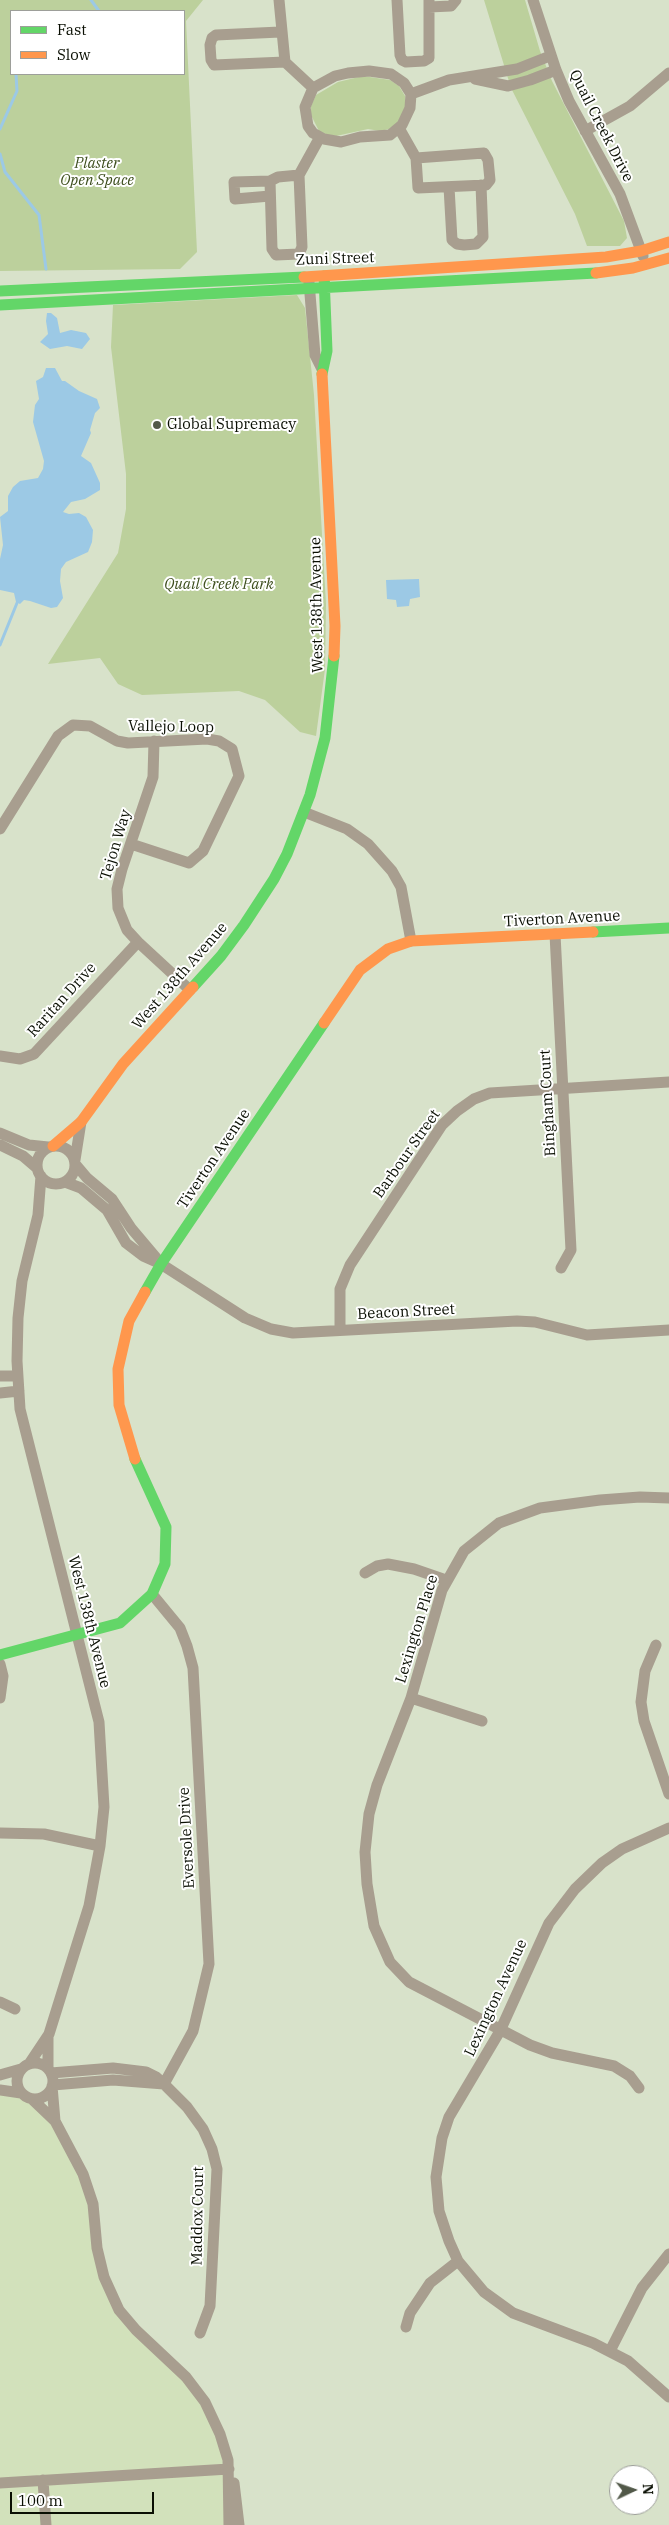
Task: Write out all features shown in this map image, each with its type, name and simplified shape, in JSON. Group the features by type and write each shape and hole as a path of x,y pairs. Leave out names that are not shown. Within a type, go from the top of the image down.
{"street":[{"path":"279,0 280,32 283,34 285,62 313,88"},
{"path":"398,0 400,55 402,60 406,62 424,61 429,58 429,4 451,6 456,0"},
{"name":"Quail Creek Drive","path":"534,0 550,56 585,131 620,194 646,265"},
{"path":"280,32 216,35 212,38 210,45 211,60 214,65 285,62"},
{"path":"411,94 449,80 471,78 516,69 550,56"},
{"path":"471,78 508,86 556,70"},
{"path":"369,71 395,76 404,83 411,94 407,117 399,128 390,135 382,137 360,137 341,142 320,137 313,133 306,118 305,108 313,88 335,76 348,73 369,71"},
{"path":"585,131 630,106 669,73"},
{"path":"399,128 416,158 418,188 486,185 490,180 488,160 484,153 416,158"},
{"path":"270,181 272,249 276,254 299,254 302,247 299,175 320,137"},
{"path":"270,196 235,198 234,182 270,181 278,177 299,175"},
{"path":"449,187 452,240 456,244 464,245 476,244 483,237 481,185"},
{"name":"Zuni Street","path":"0,291 324,276 611,257 641,251 669,242"},
{"name":"Zuni Street","path":"0,306 605,272 646,265 669,258"},
{"name":"West 138th Avenue","path":"308,276 315,355 322,369"},
{"name":"West 138th Avenue","path":"51,1147 81,1122 123,1064 221,956 257,906 287,854 304,812 324,746 334,670 335,626 322,369 327,351 324,276"},
{"name":"Vallejo Loop","path":"0,829 58,736 73,725 90,726 117,741 207,739 219,741 232,749 239,776 203,850 189,863 131,844"},
{"name":"Tejon Way","path":"154,741 153,777 122,869 117,899 121,919 138,942 190,990"},
{"path":"304,812 347,829 368,844 392,871 401,887 411,942"},
{"name":"Tiverton Avenue","path":"0,1655 120,1623 152,1594 165,1564 167,1546 166,1527 130,1449 119,1405 118,1369 129,1321 161,1264 360,970 388,949 411,942 669,928"},
{"name":"Bingham Court","path":"555,934 571,1250 561,1268"},
{"name":"Raritan Drive","path":"0,1056 20,1058 34,1054 138,942"},
{"name":"Barbour Street","path":"340,1330 340,1289 350,1264 442,1126 457,1111 474,1099 490,1093 669,1082"},
{"name":"West 138th Avenue","path":"75,1162 81,1122"},
{"path":"0,1133 29,1145 69,1150 75,1162 73,1175 62,1183 49,1183 23,1156 0,1145"},
{"path":"39,1172 39,1156 51,1147"},
{"name":"Beacon Street","path":"75,1162 87,1178 112,1198 132,1228 161,1264"},
{"name":"West 138th Avenue","path":"25,2067 49,2034 89,1906 100,1846 104,1807 99,1722 26,1440 19,1392 18,1318 22,1281 38,1215 39,1172"},
{"name":"West 138th Avenue","path":"38,1215 48,1197 62,1183"},
{"name":"Beacon Street","path":"62,1183 81,1188 107,1210 126,1243 143,1256 161,1264 245,1318 271,1329 293,1333 518,1321 535,1322 587,1335 669,1330"},
{"path":"0,1376 18,1376"},
{"path":"0,1393 19,1392"},
{"name":"Lexington Place","path":"639,2088 630,2076 614,2066 552,2053 500,2031 409,1982 390,1962 374,1926 366,1884 365,1852 369,1814 382,1770 412,1698 446,1580 457,1560 473,1542 498,1522 512,1516 540,1508 600,1500 669,1498"},
{"path":"365,1573 377,1566 388,1564 414,1568 446,1580"},
{"name":"Eversole Drive","path":"152,1594 180,1628 187,1646 192,1668 209,1964 192,2031 164,2084"},
{"path":"656,1645 645,1671 642,1702 644,1722 669,1794"},
{"path":"0,1664 3,1676 0,1698"},
{"name":"Lexington Place","path":"412,1698 482,1721"},
{"name":"Lexington Avenue","path":"669,1828 622,1849 602,1863 575,1889 542,1936 500,2031 449,2117 437,2158 436,2177 439,2211 447,2236 458,2261 484,2292 504,2308 533,2322 610,2351 628,2361 669,2397"},
{"path":"0,1833 44,1834 100,1846"},
{"path":"0,2002 15,2009"},
{"name":"West 138th Avenue","path":"49,2034 55,2121"},
{"path":"0,2075 39,2064 51,2078 164,2084"},
{"path":"21,2093 17,2084 25,2067"},
{"path":"0,2090 21,2093 33,2100 47,2095 51,2078"},
{"name":"Maddox Court","path":"164,2084 187,2107 203,2129 212,2149 216,2169 210,2306 200,2333"},
{"name":"West 138th Avenue","path":"33,2100 55,2121 83,2174 93,2204 97,2248 104,2277 119,2310 136,2330 186,2377 206,2402 220,2434 234,2485 239,2525"},
{"path":"610,2351 642,2288 669,2254"},
{"path":"406,2327 413,2307 430,2283 458,2261"},
{"path":"0,2483 229,2469"},
{"name":"West 138th Avenue","path":"229,2469 229,2525"},
{"path":"44,2480 46,2525"}],"shaded area":[{"path":"0,2090 21,2093 45,2113 83,2174 97,2248 119,2310 186,2377 220,2434 229,2525 0,2525"}],"green space":[{"name":"Plaster Open Space","path":"0,0 203,0 186,21 197,252 180,269 0,271"},
{"path":"484,0 525,0 540,51 552,81 624,221 627,238 620,246 587,246 575,214 511,88"},
{"path":"363,76 390,80 399,86 405,96 406,108 397,123 389,129 380,131 368,129 336,136 319,131 311,115 311,106 316,95 338,82"},
{"name":"Quail Creek Park","path":"297,295 305,308 314,395 326,604 325,669 316,736 300,732 265,700 239,691 142,695 118,684 100,658 48,664 118,553 126,509 126,474 111,347 113,305"}],"water":[{"path":"47,313 51,313 57,318 60,333 71,330 86,333 90,339 82,349 67,346 50,349 40,342 48,334"},
{"path":"46,368 55,368 62,381 97,399 100,408 95,413 90,430 91,433 81,456 91,463 100,483 100,490 85,499 71,502 63,512 69,514 79,513 86,517 93,530 92,542 88,552 66,562 61,569 60,581 63,598 57,607 51,608 24,600 20,604 16,602 14,593 0,590 0,559 3,545 0,517 8,511 8,496 13,487 20,481 38,478 43,469 44,461 33,422 35,405 39,399 36,381 43,377"},
{"path":"419,579 420,597 410,599 409,606 397,607 396,600 387,599 386,580"}],"waterway":[{"path":"91,0 98,10"},
{"path":"0,129 17,91 16,75"},
{"path":"0,154 5,172 39,215 46,269"},
{"path":"0,645 17,603"}],"traffic: fast":[{"path":"0,305 596,273"},
{"path":"322,374 327,351 324,276"},
{"path":"0,291 304,277"},
{"path":"193,987 221,956 244,925 274,879 287,854 310,795 325,738 334,656"},
{"path":"593,932 669,928"},
{"path":"145,1292 161,1264 324,1023"},
{"path":"0,1655 120,1623 152,1594 165,1564 166,1527 135,1459"}],"traffic: slow":[{"path":"304,277 606,257 641,251 669,242"},
{"path":"596,273 633,268 669,258"},
{"path":"322,374 335,626 334,656"},
{"path":"324,1023 360,970 388,949 411,941 593,932"},
{"path":"53,1146 81,1122 123,1064 193,987"},
{"path":"135,1459 119,1405 118,1369 129,1321 145,1292"}],"place":[{"name":"Global Supremacy","path":"157,425"}]}
